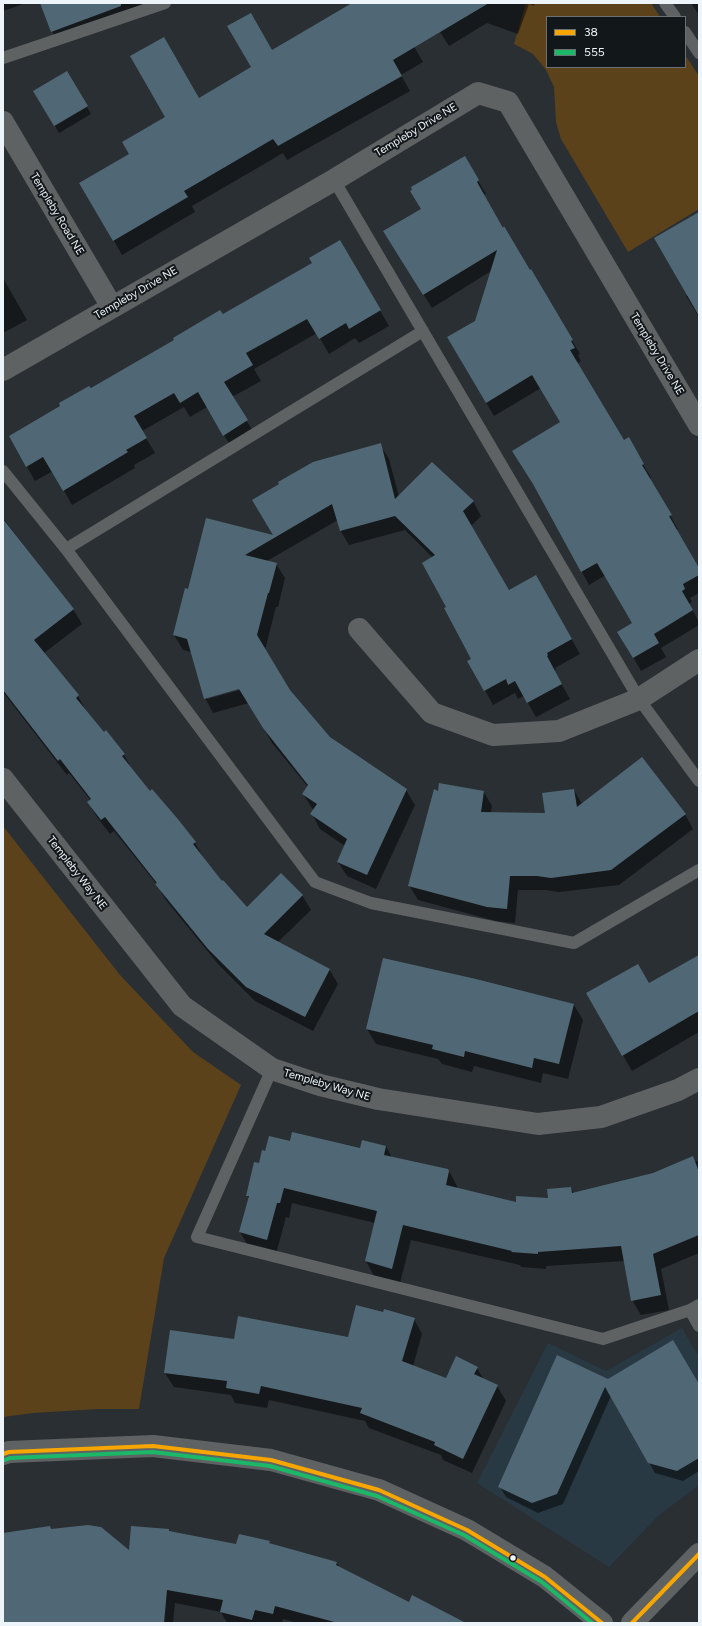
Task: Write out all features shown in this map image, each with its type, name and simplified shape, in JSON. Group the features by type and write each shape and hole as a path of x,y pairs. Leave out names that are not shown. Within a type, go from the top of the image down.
{"street":[{"name":"Templeby Drive NE","path":"3,370 334,180 478,93 508,102 699,425"},
{"name":"Templeby Road NE","path":"3,122 112,307"},
{"path":"359,628 432,713 493,735 559,731 639,699 699,660"},
{"name":"Templeby Way NE","path":"3,779 182,1006 272,1069 320,1085 378,1099 538,1124 601,1117 678,1090 699,1078"},
{"path":"3,1454 9,1452 153,1446 271,1460 379,1490 467,1530 545,1577 602,1623"},
{"path":"632,1623 699,1554"}],"lane":[{"path":"3,58 165,3"},
{"path":"665,3 674,16"},
{"path":"686,34 699,53"},
{"path":"334,180 639,699 699,781"},
{"path":"66,549 423,331"},
{"path":"3,471 66,549 315,882 371,903 574,943 699,870"},
{"path":"272,1069 197,1237 602,1339 694,1307 699,1326"}],"shaded area":[{"path":"526,3 651,3 659,16 546,16 546,68 686,68 686,56 699,76 699,209 628,252 561,139 556,122 554,87 546,70 533,54 514,44"},
{"path":"3,826 120,975 193,1052 241,1085 164,1258 139,1409 98,1409 33,1413 3,1417"},
{"path":"682,1328 699,1357 699,1485 658,1516 609,1567 477,1483 548,1343 606,1371"}],"building":[{"path":"40,3 121,3 121,6 51,32"},
{"path":"352,3 489,3 393,60 402,76 278,146 273,139 184,191 188,197 113,241 79,183 129,154 122,142 165,117 130,56 164,37 199,98 251,67 227,26 251,13 272,50"},
{"path":"67,71 88,106 54,126 33,91"},
{"path":"465,156 479,180 477,182 503,228 504,226 573,340 571,341 575,348 570,350 624,440 629,437 644,464 642,465 672,515 669,516 699,568 699,575 683,584 685,589 682,591 693,610 654,634 659,643 633,658 617,632 632,623 597,563 581,572 533,484 512,451 560,422 532,375 486,403 447,337 475,321 497,250 423,295 383,231 421,209 410,191 412,190 411,187"},
{"path":"699,212 699,316 654,238"},
{"path":"340,240 381,310 349,329 346,323 319,339 307,319 246,353 253,365 224,382 248,420 223,436 198,392 180,403 174,393 134,416 147,438 126,450 128,452 63,491 43,457 26,467 9,436 60,406 59,403 89,386 91,388 174,340 173,338 220,310 223,314 312,263 309,258"},
{"path":"381,443 395,499 432,462 474,501 463,511 509,590 536,575 572,639 547,653 547,656 562,684 527,703 515,681 508,685 506,679 484,691 467,661 471,659 444,608 446,607 422,563 435,555 395,516 340,531 332,504 245,555 277,563 257,635 290,690 330,737 407,789 367,875 337,862 347,839 310,814 317,804 302,794 308,785 263,728 239,689 204,699 187,639 173,635 185,588 188,589 206,518 273,535 252,500 279,484 278,482 313,462"},
{"path":"3,519 74,609 34,640 79,695 76,698 104,732 106,730 125,754 122,756 150,791 152,789 177,818 196,842 193,844 222,881 223,880 247,907 281,873 303,895 264,934 330,969 305,1017 246,987 208,949 155,884 157,883 105,817 101,820 87,802 91,799 60,759 58,761 3,690"},
{"path":"642,757 686,814 611,870 551,878 537,876 510,876 507,909 487,907 408,886 434,789 438,791 439,783 484,791 481,812 545,813 542,793 574,789 577,807"},
{"path":"699,955 699,1011 622,1056 586,993 638,964 649,983"},
{"path":"383,958 476,979 574,1004 559,1064 534,1058 532,1068 465,1051 464,1057 432,1049 433,1045 366,1029"},
{"path":"292,1132 360,1148 362,1140 386,1146 384,1155 448,1169 449,1171 446,1185 516,1202 516,1196 548,1198 547,1189 571,1187 572,1193 653,1173 693,1156 699,1172 699,1235 653,1254 661,1295 631,1301 621,1246 538,1252 538,1254 511,1252 512,1251 403,1225 392,1269 365,1261 377,1211 284,1188 280,1203 277,1203 267,1240 239,1232 249,1196 246,1196 254,1162 259,1163 262,1150 265,1151 269,1136 290,1141"},
{"path":"356,1305 383,1312 384,1309 415,1318 402,1361 446,1378 456,1356 478,1367 474,1374 498,1385 463,1459 434,1445 435,1442 360,1413 362,1408 261,1386 259,1394 226,1388 227,1381 164,1373 170,1330 234,1339 238,1316 348,1337"},
{"path":"673,1340 699,1384 699,1458 677,1471 648,1463 605,1387 557,1494 532,1503 498,1487 557,1355 608,1379"},
{"path":"88,1525 101,1527 129,1550 131,1526 169,1529 169,1531 236,1544 239,1534 270,1541 269,1543 337,1562 336,1565 409,1602 412,1595 466,1623 338,1623 275,1606 273,1614 255,1610 252,1620 220,1612 223,1600 167,1590 164,1623 3,1623 3,1533 50,1526 51,1529"}],"transit line":[{"name":"38","path":"3,1454 9,1452 153,1446 271,1460 379,1490 467,1530 545,1577 602,1623"},
{"name":"555","path":"5,1460 10,1458 153,1452 270,1466 377,1496 464,1535 542,1582 592,1623"},
{"name":"38","path":"632,1623 699,1554"}]}
